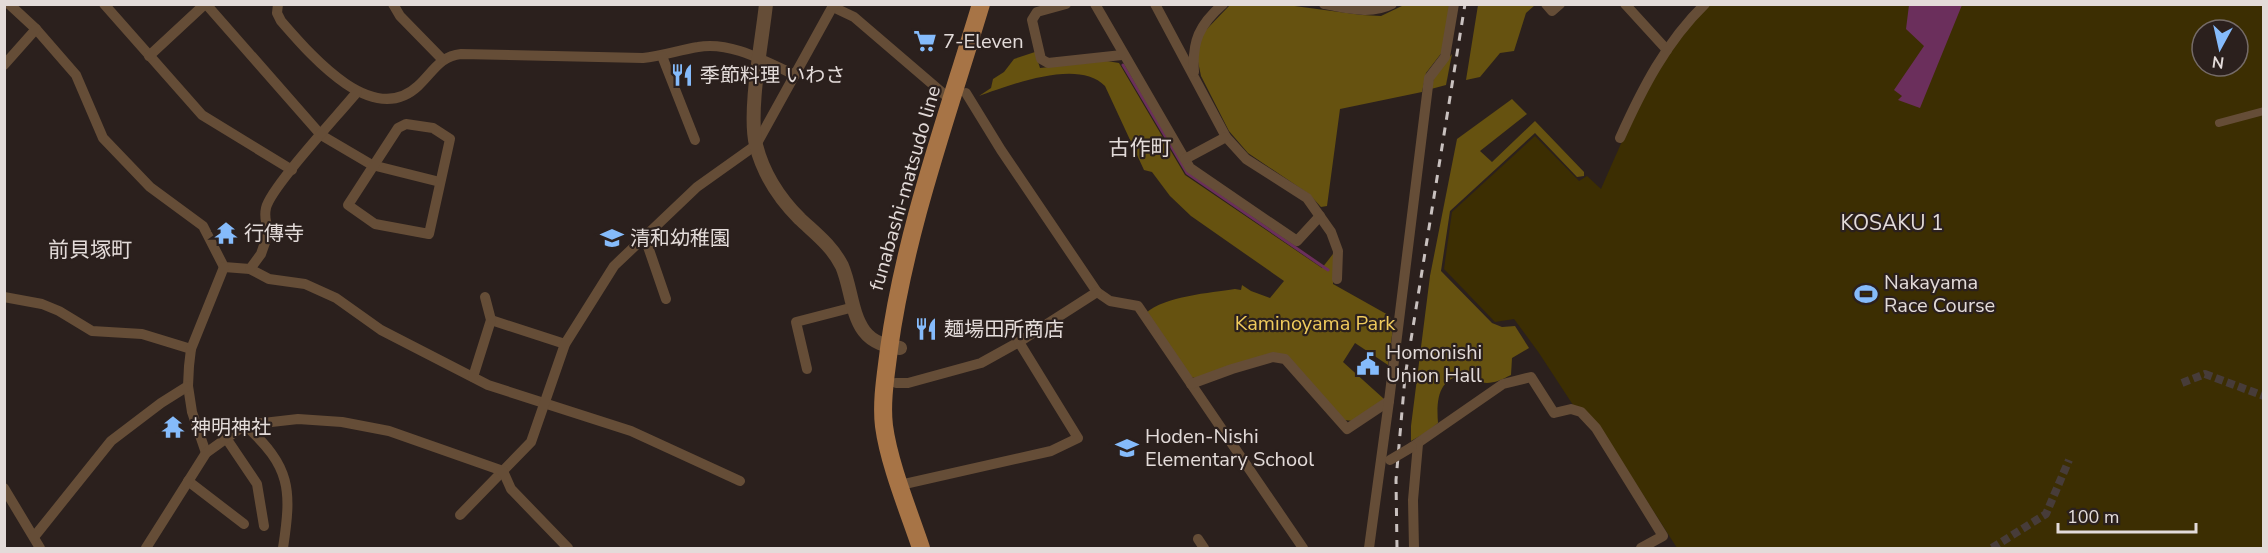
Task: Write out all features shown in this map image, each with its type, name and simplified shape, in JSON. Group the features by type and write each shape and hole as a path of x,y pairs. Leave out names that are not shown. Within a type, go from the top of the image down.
{"main road":[{"name":"funabashi-matsudo line","path":"921,549 892,457 883,414 895,347 981,4"},
{"name":"funabashi-matsudo line","path":"959,97 992,4"},
{"name":"funabashi-matsudo line","path":"892,457 891,433 896,383 895,347"}],"street":[{"path":"9,4 36,29 76,75 103,138 150,187 203,226 224,267 191,349 188,386 192,412 206,453"},
{"path":"104,4 202,115 291,170"},
{"path":"149,56 206,4 321,135 372,165 440,182"},
{"path":"278,4 277,13 281,21 332,73 357,92 379,98 399,98 418,86 442,59 461,54 643,58 662,56 700,46 721,46 760,59 795,75"},
{"path":"393,4 400,16 442,59"},
{"path":"766,4 755,116 756,145 768,176 781,197 823,238 836,256 865,332 876,341 895,347"},
{"path":"1066,4 1037,12 1032,20 1041,59 1048,63 1122,55"},
{"path":"1095,4 1122,55 1190,168 1297,241 1320,216"},
{"path":"1155,4 1226,137 1246,159 1307,198 1331,232 1338,251 1337,279"},
{"path":"1194,76 1193,52 1198,32 1223,4"},
{"path":"1324,4 1364,11 1380,10 1392,4"},
{"path":"1369,549 1385,462 1389,401 1429,78 1445,57 1454,4"},
{"path":"1546,4 1552,11 1560,4"},
{"path":"1625,4 1667,50"},
{"path":"1620,138 1643,88 1667,50 1686,23 1705,4"},
{"path":"460,515 531,442 565,344 614,266 697,187 756,145 834,6 854,17 959,97 1001,150 1097,292 1110,301 1137,306 1303,549"},
{"path":"4,65 36,29"},
{"path":"662,56 695,140"},
{"path":"250,269 261,254 269,231 266,222 266,207 291,170 357,92"},
{"path":"2219,123 2264,111"},
{"path":"406,124 433,128 450,139 429,234 375,224 348,205 372,165 398,128 406,124"},
{"path":"1185,159 1226,137"},
{"path":"645,238 666,299"},
{"path":"224,267 250,269 269,279 305,284 336,298 381,330 488,385 631,431 740,482"},
{"path":"896,383 908,383 981,363 1019,342 1097,292"},
{"path":"4,297 42,304 59,311 92,331 142,334 191,349"},
{"path":"473,377 491,320 485,297"},
{"path":"807,369 796,322 854,307"},
{"path":"491,320 565,344"},
{"path":"900,485 1051,451 1078,438 1019,342"},
{"path":"1191,384 1232,369 1279,357 1285,359 1347,429 1389,401"},
{"path":"1385,462 1415,446 1503,384 1531,377 1554,413 1571,409 1581,412 1596,428 1663,536 1641,549"},
{"path":"34,537 111,441 160,403 188,386"},
{"path":"146,549 206,453 245,425 298,419 342,422 389,431 503,471 511,489 568,549"},
{"path":"245,425 263,442 277,461 286,480 288,505 283,549"},
{"path":"226,438 257,484 264,526"},
{"path":"1414,549 1415,446"},
{"path":"188,481 244,524"},
{"path":"4,488 40,549"}],"shaded area":[{"name":"Nakayama Race Course","path":"1710,5 2263,5 2263,548 1677,548 1596,421 1573,405 1514,319 1495,322 1444,269 1452,212 1535,136 1579,181 1587,176 1601,189 1646,91 1675,46"},
{"path":"1909,5 1962,5 1920,108 1898,100 1902,96 1894,90 1924,46 1906,29"}],"green space":[{"path":"1230,5 1287,5 1381,16 1404,5 1450,5 1443,51 1426,73 1422,92 1340,109 1327,206 1321,207 1309,194 1248,153 1229,131 1201,76 1196,52 1204,32"},
{"path":"1478,5 1535,5 1526,13 1514,51 1500,53 1480,77 1466,80"},
{"name":"Kaminoyama Park","path":"1035,52 1040,68 1107,61 1119,63 1185,175 1322,268 1333,254 1333,284 1390,316 1393,328 1388,365 1355,343 1343,362 1384,399 1353,421 1344,420 1286,356 1195,378 1190,377 1146,313 1154,307 1176,299 1235,289 1241,290 1242,285 1270,298 1284,281 1191,216 1170,196 1152,172 1144,170 1105,86 1093,78 1078,74 1044,76 979,96 991,88 993,79 1004,72 1014,59"},
{"path":"1452,54 1446,85 1431,89 1434,78"},
{"path":"1512,99 1527,114 1480,151 1492,162 1535,121 1584,172 1584,176 1577,177 1535,133 1450,211 1441,271 1492,323 1502,327 1515,326 1529,348 1512,358 1511,375 1500,380 1484,383 1469,375 1451,379 1445,384 1439,397 1438,423 1411,441 1430,276 1457,139"}],"waterway":[{"path":"1123,65 1187,173 1328,270"}],"tunnel":[{"path":"2182,383 2205,374 2264,396"},
{"path":"1992,548 2046,514 2069,460"}],"railway":[{"path":"1397,548 1396,480 1405,377 1465,4"}],"place":[{"name":"7-Eleven","path":"925,41"},
{"name":"季節料理 いわさ","path":"682,75"},
{"name":"行傳寺","path":"226,233"},
{"name":"清和幼稚園","path":"612,238"},
{"name":"Nakayama Race Course","path":"1866,294"},
{"name":"麺場田所商店","path":"926,329"},
{"name":"Homonishi Union Hall","path":"1368,364"},
{"name":"神明神社","path":"173,427"},
{"name":"Hoden-Nishi Elementary School","path":"1127,448"}],"district":[{"name":"古作町","path":"1140,148"},
{"name":"KOSAKU 1","path":"1892,223"},
{"name":"前貝塚町","path":"90,250"}]}
